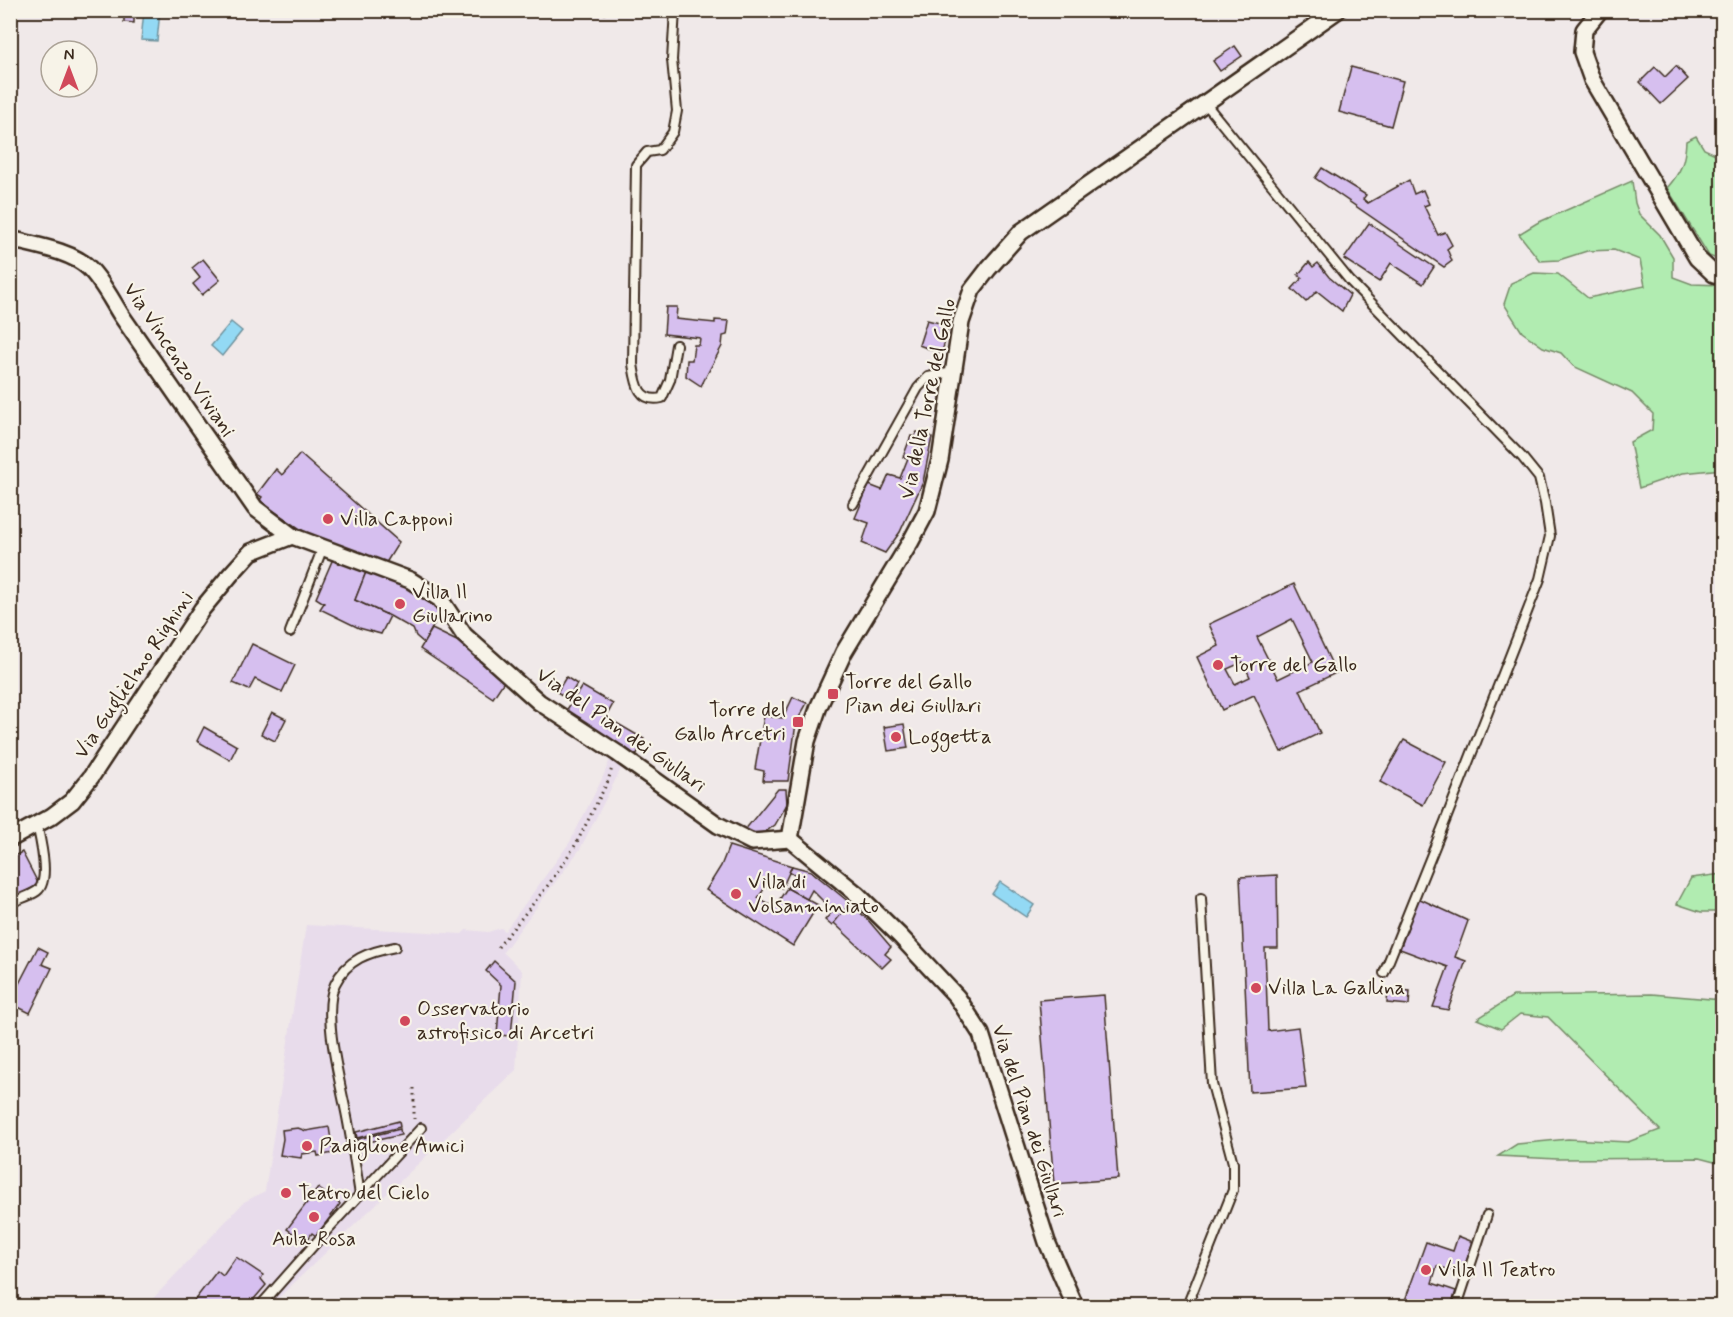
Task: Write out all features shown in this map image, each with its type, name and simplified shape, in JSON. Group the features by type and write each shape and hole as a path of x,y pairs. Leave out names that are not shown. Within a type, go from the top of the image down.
{"street":[{"name":"Via della Torre del Gallo","path":"790,839 807,741 819,706 844,652 927,511 940,460 961,322 972,290 1021,232 1338,10"},
{"path":"1600,10 1584,30 1582,52 1592,80 1697,258 1714,274 1722,276"},
{"name":"Via Vincenzo Viviani","path":"10,239 72,257 87,266 104,287 255,508 291,536"},
{"name":"Via del Pian dei Giullari","path":"291,536 410,580 440,599 464,635 539,702 626,759 718,825 752,842 790,839 858,895 900,936 957,997 981,1034 1047,1242 1075,1306"},
{"name":"Via Guglielmo Righini","path":"10,839 52,816 72,801 91,777 202,609 251,552 291,536"}],"lane":[{"path":"675,10 672,60 677,111 673,132 660,150 647,152 636,165 633,364 637,385 642,394 648,398 662,398 666,391 676,345"},
{"path":"1205,103 1350,281 1522,457 1539,478 1545,503 1550,536 1540,579 1451,808 1383,973"},
{"path":"853,504 918,388 928,377 953,372"},
{"path":"290,632 323,547"},
{"path":"10,903 39,890 43,884 44,860 38,824"},
{"path":"1187,1306 1233,1190 1233,1163 1212,1084 1201,898"},
{"path":"360,1195 332,1033 330,1002 334,985 355,959 372,952 395,947"},
{"path":"260,1306 421,1128"},
{"path":"1457,1306 1487,1215"}],"path":[{"path":"568,10 606,13 616,10"},
{"path":"498,947 549,884 576,844 613,767"},
{"path":"414,1088 414,1122"}],"shaded area":[{"name":"Osservatorio astrofisico di Arcetri","path":"611,757 623,765 580,849 503,952 522,971 516,1070 270,1306 146,1306 244,1202 265,1191 306,925 462,934 466,930 488,932 501,928 505,931 570,842"}],"green space":[{"path":"1696,136 1704,149 1720,156 1722,160 1722,261 1709,256 1667,188 1681,166 1686,141"},
{"path":"1632,181 1639,214 1660,235 1673,257 1673,277 1692,284 1722,285 1722,469 1683,473 1639,488 1630,442 1652,430 1653,414 1632,393 1573,366 1561,353 1543,347 1522,332 1504,304 1511,283 1534,273 1558,274 1588,298 1645,286 1640,260 1614,250 1587,251 1559,260 1540,261 1519,234 1537,223"},
{"path":"1722,874 1722,912 1701,912 1677,904 1691,878"},
{"path":"1652,994 1722,1000 1722,1164 1699,1158 1557,1159 1498,1156 1517,1144 1568,1139 1628,1142 1660,1130 1548,1017 1520,1014 1501,1029 1477,1019 1513,996"}],"water":[{"path":"144,11 160,11 157,41 141,40"},
{"path":"231,322 242,331 222,356 211,346"},
{"path":"1000,882 1034,905 1026,917 992,894"}],"building":[{"path":"124,12 134,12 134,23 124,22"},
{"path":"1235,46 1242,56 1220,71 1213,61"},
{"path":"1676,66 1688,79 1661,104 1640,82 1655,67 1665,77"},
{"path":"1351,67 1403,81 1391,126 1339,112"},
{"path":"1322,168 1366,195 1363,199 1368,203 1409,180 1414,194 1423,190 1429,204 1424,206 1438,235 1445,232 1452,245 1447,249 1452,261 1444,267 1315,178"},
{"path":"1369,223 1434,267 1423,284 1391,263 1379,282 1344,259"},
{"path":"203,259 220,280 202,295 193,284 200,278 192,268"},
{"path":"1309,262 1313,267 1318,263 1329,277 1350,295 1342,311 1317,291 1306,302 1292,289 1302,278 1298,275"},
{"path":"666,307 677,307 676,319 715,323 715,320 729,321 727,335 723,336 722,346 701,386 686,376 687,360 692,360 694,345 699,345 700,338 664,334"},
{"path":"927,320 948,325 942,354 919,345"},
{"path":"917,432 932,437 923,482 900,532 885,553 862,543 869,523 855,518 869,485 882,490 889,475 900,478 908,458 903,457 911,436 914,437"},
{"name":"Villa Capponi","path":"300,454 399,542 384,566 311,536 259,501 262,497 257,494 276,469 282,475"},
{"path":"335,554 368,567 355,600 390,616 381,634 359,628 320,609 324,603 316,598"},
{"name":"Villa Il Giullarino","path":"368,567 429,594 442,609 424,643 416,636 413,629 355,600"},
{"name":"Torre del Gallo","path":"1294,584 1336,673 1300,690 1320,733 1281,752 1254,695 1222,710 1197,657 1219,646 1209,624","holes":["1292,619 1313,662 1278,679 1257,637","1243,662 1250,677 1235,684 1227,669"]},
{"path":"432,629 461,643 505,680 493,698 420,649"},
{"path":"252,644 295,665 282,692 255,679 249,690 233,683"},
{"path":"566,677 577,684 568,699 557,692"},
{"path":"582,686 613,704 606,717 644,739 634,760 577,722 580,718 566,711"},
{"path":"793,697 807,703 796,723 788,781 763,781 764,771 755,769 764,716 783,718"},
{"path":"272,712 286,719 275,741 261,734"},
{"name":"Loggetta","path":"904,724 908,748 888,751 884,727"},
{"path":"204,727 237,746 230,760 197,741"},
{"path":"1404,740 1446,762 1423,805 1380,782"},
{"path":"778,789 786,789 787,804 775,825 765,832 750,835 744,831"},
{"name":"Villa di Volsanminiato","path":"729,846 792,866 782,888 768,883 758,898 774,908 787,888 818,905 793,946 706,890 721,866"},
{"path":"22,852 39,885 10,899 10,858"},
{"path":"792,866 811,871 850,903 832,926 825,920 833,911 812,890 807,899 787,888 796,874 789,873"},
{"name":"Villa La Gallina","path":"1277,875 1278,948 1265,948 1268,1031 1298,1027 1306,1088 1250,1092 1240,877"},
{"path":"1418,898 1468,921 1455,957 1466,961 1448,1010 1433,1007 1448,967 1400,949"},
{"path":"850,903 891,947 885,954 891,959 882,968 834,923"},
{"path":"38,947 48,952 42,964 52,968 30,1013 10,1001"},
{"path":"494,961 516,981 511,1036 497,1035 501,985 486,971"},
{"path":"1388,989 1410,991 1409,1005 1387,1003"},
{"path":"1104,995 1118,1179 1054,1184 1039,1000"},
{"path":"399,1121 400,1127 357,1138 356,1132"},
{"name":"Padiglione Amici","path":"329,1127 333,1153 318,1156 317,1152 302,1154 301,1158 280,1155 282,1130 298,1128 306,1131"},
{"path":"400,1129 401,1135 359,1144 358,1139"},
{"name":"Aula Rosa","path":"318,1188 340,1204 316,1236 312,1233 306,1242 287,1229"},
{"name":"Villa Il Teatro","path":"1458,1236 1473,1242 1462,1274 1437,1266 1432,1283 1456,1291 1451,1306 1403,1306 1426,1242 1453,1251"},
{"path":"236,1257 263,1275 261,1279 266,1285 248,1306 190,1306 217,1271 223,1276"}],"place":[{"name":"Villa Capponi","path":"328,519"},
{"name":"Villa Il Giullarino","path":"400,604"},
{"name":"Torre del Gallo","path":"1218,665"},
{"name":"Torre del Gallo Pian dei Giullari","path":"833,694"},
{"name":"Torre del Gallo Arcetri","path":"798,722"},
{"name":"Loggetta","path":"896,737"},
{"name":"Villa di Volsanminiato","path":"736,894"},
{"name":"Villa La Gallina","path":"1256,988"},
{"name":"Osservatorio astrofisico di Arcetri","path":"405,1021"},
{"name":"Padiglione Amici","path":"307,1146"},
{"name":"Teatro del Cielo","path":"286,1193"},
{"name":"Aula Rosa","path":"314,1217"},
{"name":"Villa Il Teatro","path":"1426,1270"}]}
